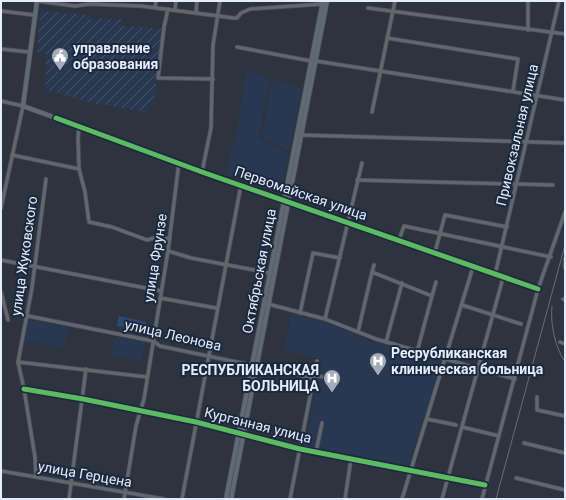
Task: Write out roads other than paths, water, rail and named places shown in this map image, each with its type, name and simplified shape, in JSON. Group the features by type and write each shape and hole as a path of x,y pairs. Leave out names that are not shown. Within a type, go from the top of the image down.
{"main road":[{"path":"23,106 37,1"},
{"name":"Октябрьская улица","path":"226,499 283,200 328,1"},
{"name":"Октябрьская улица","path":"231,499 302,135 323,2"},
{"name":"Первомайская улица","path":"23,106 56,118"}],"street":[{"path":"37,1 75,6 89,4 155,7 237,18 241,12 250,9 323,2"},
{"path":"155,7 156,1"},
{"path":"175,10 176,1"},
{"path":"196,13 197,1"},
{"path":"202,172 211,128 213,45 220,1"},
{"path":"372,112 395,1"},
{"path":"528,1 528,30"},
{"name":"Привокзальная улица","path":"495,275 559,1"},
{"path":"368,8 565,34"},
{"path":"168,9 164,27 158,78 213,80"},
{"path":"1,11 34,15"},
{"path":"387,38 518,59 513,91"},
{"path":"237,47 380,72 538,94 565,100"},
{"path":"1,49 30,52"},
{"name":"Первомайская улица","path":"1,101 23,106"},
{"path":"1,208 23,106"},
{"name":"Первомайская улица","path":"56,118 79,125 202,172 538,289"},
{"path":"79,125 79,169 85,192 89,222 112,227 147,240 158,237 170,239"},
{"path":"302,135 565,143"},
{"path":"12,155 79,169"},
{"name":"улица Фрунзе","path":"124,499 136,426 147,377 170,239 179,162"},
{"path":"326,319 347,222 362,163"},
{"name":"улица Жуковского","path":"36,477 35,456 18,362 28,316 46,179"},
{"path":"357,180 553,185"},
{"path":"182,499 224,265 241,185"},
{"path":"482,499 538,289 551,257 565,212"},
{"path":"435,252 445,215 507,227"},
{"path":"399,240 404,226 551,257"},
{"path":"168,251 190,258 270,273"},
{"path":"300,313 313,253 340,258"},
{"path":"565,259 565,268"},
{"path":"1,260 161,291"},
{"path":"358,332 374,265"},
{"path":"402,499 473,267"},
{"path":"372,272 432,296"},
{"path":"442,499 503,278"},
{"path":"418,352 436,282"},
{"path":"386,342 402,283"},
{"path":"1,292 8,320"},
{"path":"160,298 216,308"},
{"path":"264,303 326,319 358,332 418,352 515,378"},
{"path":"462,305 521,324"},
{"name":"улица Леонова","path":"28,316 153,340 160,346 313,377 323,377"},
{"path":"560,342 565,344"},
{"path":"290,499 317,361"},
{"path":"18,362 147,377"},
{"path":"69,499 86,369"},
{"name":"Курганная улица","path":"24,389 83,399 140,412 196,422 239,432 243,436 300,449 485,485"},
{"path":"537,397 537,410 565,416"},
{"path":"426,419 456,425"},
{"path":"316,452 322,423"},
{"path":"462,427 499,436"},
{"path":"524,443 565,452"},
{"path":"345,499 351,459"},
{"name":"улица Герцена","path":"1,471 164,499"},
{"path":"516,478 565,490"}],"railway":[{"path":"496,499 565,245"},
{"path":"552,306 554,335 558,349 565,362"}],"place":[{"name":"управление образования","path":"60,71"},
{"name":"Ресрубликанская клиническая больница","path":"378,376"},
{"name":"РЕСПУБЛИКАНСКАЯ БОЛЬНИЦА","path":"332,393"}]}
